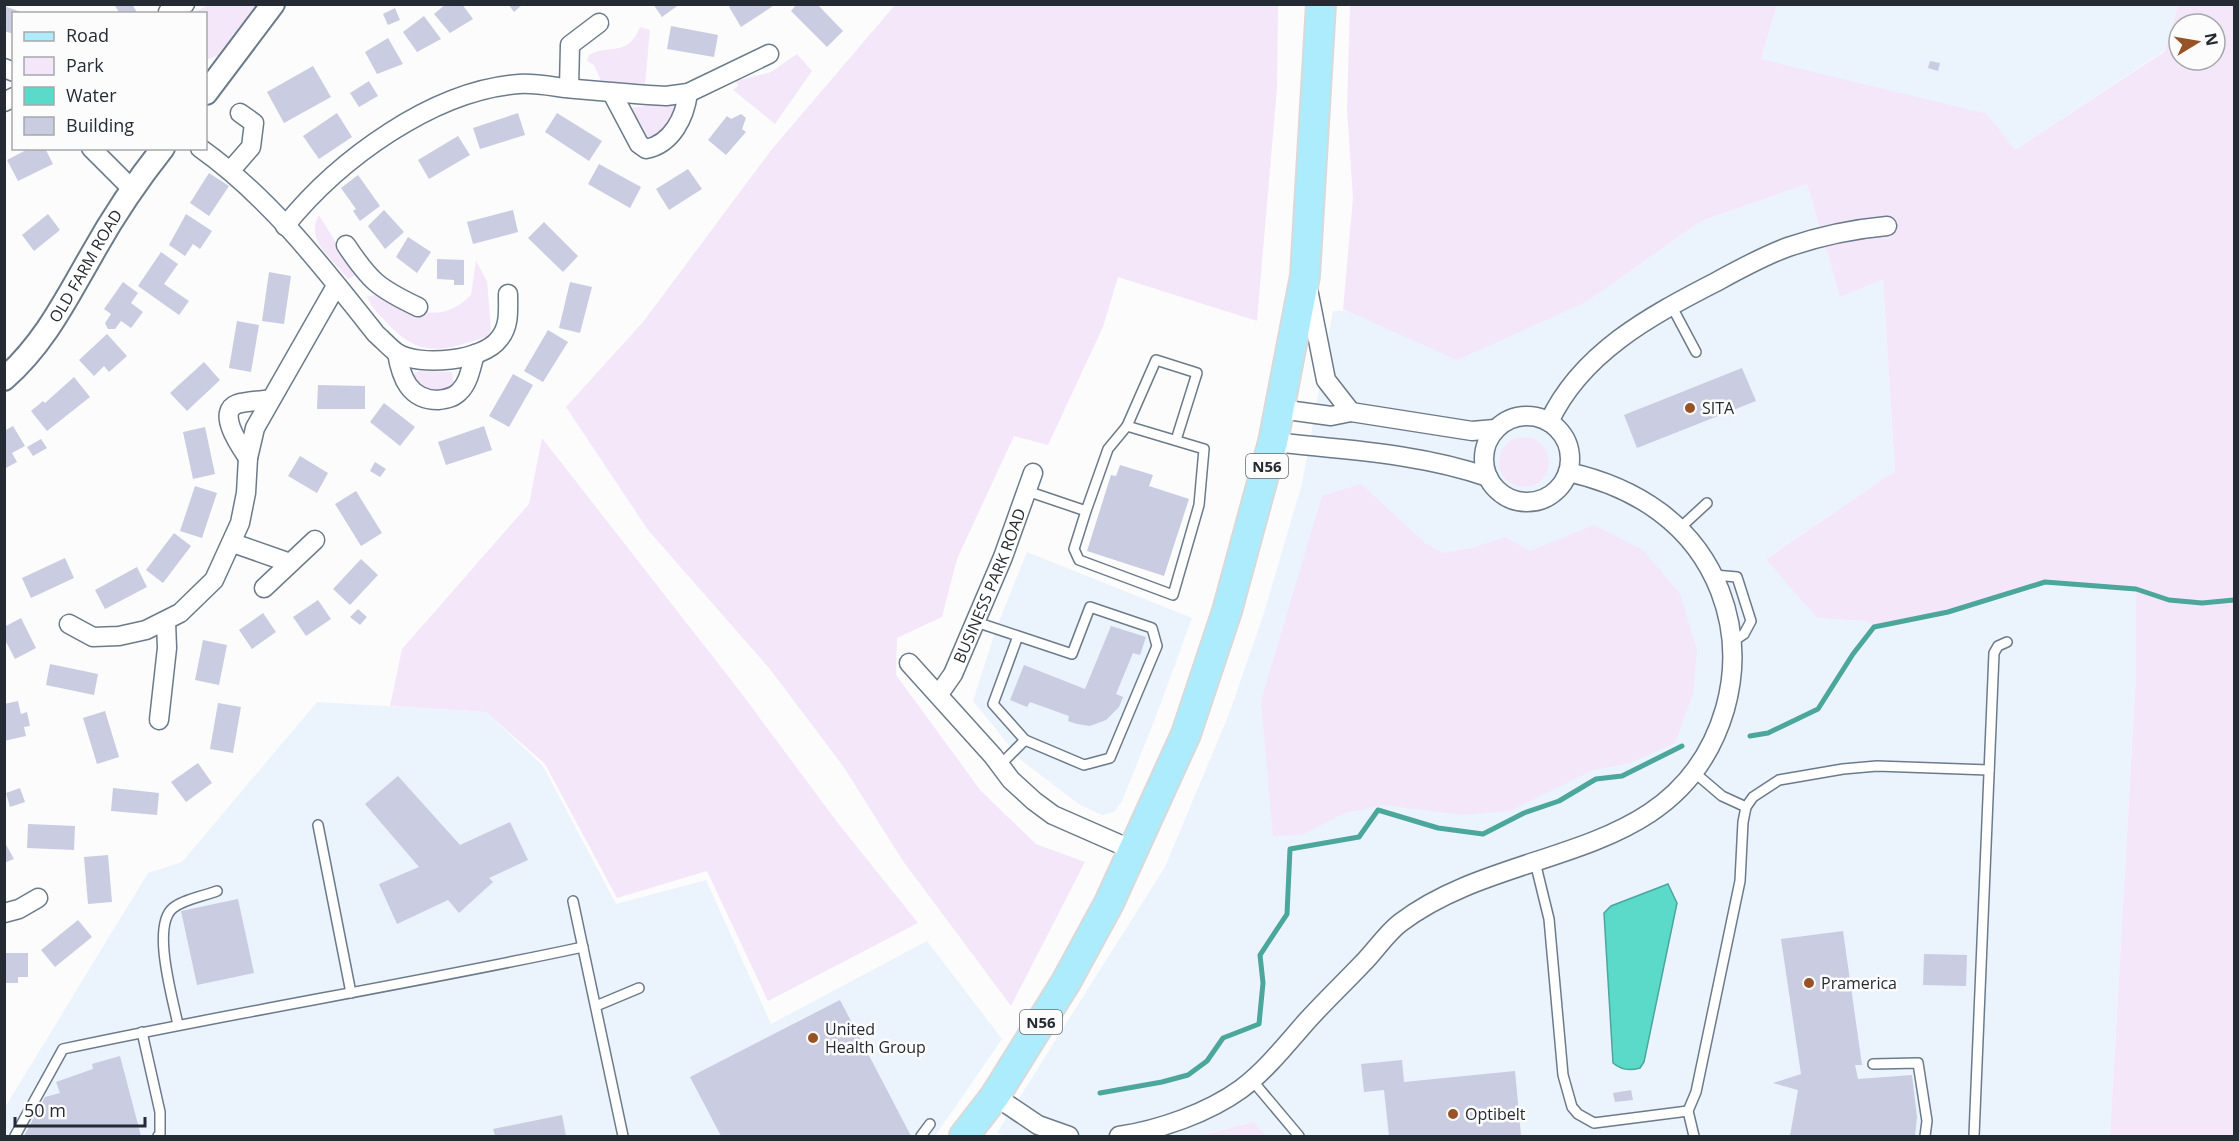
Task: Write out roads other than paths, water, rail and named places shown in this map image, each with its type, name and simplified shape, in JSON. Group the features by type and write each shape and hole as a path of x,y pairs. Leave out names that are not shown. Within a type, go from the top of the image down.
{"main road":[{"name":"N56","path":"964,1137 995,1096 1066,982 1135,851 1186,734 1227,611 1273,442 1305,276 1321,4"}],"street":[{"path":"167,10 185,4"},
{"path":"208,83 273,4"},
{"path":"569,88 570,45 599,23"},
{"path":"285,226 303,203 333,175 424,112 463,95 490,88 522,84 666,96 688,93 769,54"},
{"path":"612,93 639,144 646,149 655,148 675,131 686,109 688,93"},
{"path":"231,170 251,147 254,123 240,113"},
{"path":"93,150 132,189"},
{"name":"OLD FARM ROAD","path":"4,379 24,362 58,317 91,255 132,189 161,150"},
{"path":"203,150 231,170 260,197 376,334 397,353 417,360 441,360 475,354 488,349 500,339 509,318 507,294"},
{"path":"1549,422 1571,387 1599,354 1671,305 1789,247 1855,229 1887,226"},
{"path":"346,245 368,277 392,294 418,307"},
{"path":"1305,276 1326,380 1351,412"},
{"path":"69,624 93,637 119,636 146,630 166,622 194,602 214,580 233,543 246,493 248,458 255,428 270,399 341,292 368,277"},
{"path":"397,353 400,371 414,393 424,399 436,400 450,398 460,391 467,380 475,354"},
{"path":"248,458 228,418 229,411 235,405 270,399"},
{"path":"1280,410 1331,416 1351,412 1472,431 1496,429"},
{"path":"1521,416 1536,416 1549,422 1567,444 1570,463 1568,472 1551,494 1525,502 1507,497 1493,485 1488,477 1484,452 1496,429 1507,420 1521,416"},
{"path":"1273,442 1391,455 1456,466 1488,477"},
{"path":"1119,1137 1201,1111 1241,1089 1399,924 1438,899 1492,876 1628,827 1662,807 1695,773 1718,733 1730,690 1734,658 1726,606 1714,575 1681,527 1626,492 1568,472"},
{"name":"BUSINESS PARK ROAD","path":"939,694 953,674 1033,473"},
{"path":"264,588 315,540"},
{"path":"233,543 290,563"},
{"path":"159,720 167,648 166,622"},
{"path":"909,663 939,694 1011,780 1053,815 1135,851"},
{"path":"4,913 19,909 38,898"},
{"path":"995,1096 1038,1125 1069,1137"}],"lane":[{"path":"1671,305 1696,352"},
{"path":"1127,426 1204,449 1199,506 1173,595 1079,560 1074,549 1108,449 1127,426 1156,360 1197,373 1176,440"},
{"path":"1027,491 1086,511"},
{"path":"1681,527 1707,503"},
{"path":"975,622 1018,636 1072,654 1090,607 1152,628 1157,646 1110,758 1084,765 1025,741 993,704 1018,636"},
{"path":"1974,1137 1994,653 1998,646 2007,642"},
{"path":"1000,765 1025,741"},
{"path":"1694,1137 1688,1111 1696,1092 1734,914 1746,807 1765,786 1779,780 1823,772 1877,766 1989,770"},
{"path":"1695,773 1722,796 1746,807"},
{"path":"318,825 351,993"},
{"path":"1535,862 1549,919 1563,1075 1572,1107 1578,1114 1594,1123 1688,1111"},
{"path":"178,1025 162,934 165,917 174,907 217,891"},
{"path":"573,901 623,1137"},
{"path":"15,1137 63,1049 583,947"},
{"path":"596,1006 639,988"},
{"path":"141,1032 160,1112 158,1137"},
{"path":"1873,1064 1918,1063 1927,1120 1925,1137"},
{"path":"1251,1079 1299,1137"},
{"path":"921,1137 930,1124"}],"water":[{"path":"1668,884 1677,903 1644,1062 1640,1068 1626,1069 1613,1063 1604,913 1611,906"}],"waterway":[{"path":"1750,736 1768,733 1818,709 1853,654 1874,627 1948,612 2045,582 2136,589 2169,600 2202,603 2234,600"},
{"path":"1100,1093 1188,1075 1207,1061 1223,1038 1259,1024 1263,983 1260,955 1287,914 1290,849 1359,837 1378,810 1438,828 1483,834 1524,813 1559,801 1596,779 1622,776 1682,746"}],"place":[{"name":"SITA","path":"1690,408"},
{"name":"Pramerica","path":"1809,983"},
{"name":"United Health Group","path":"813,1038"},
{"name":"Optibelt","path":"1453,1114"}]}
